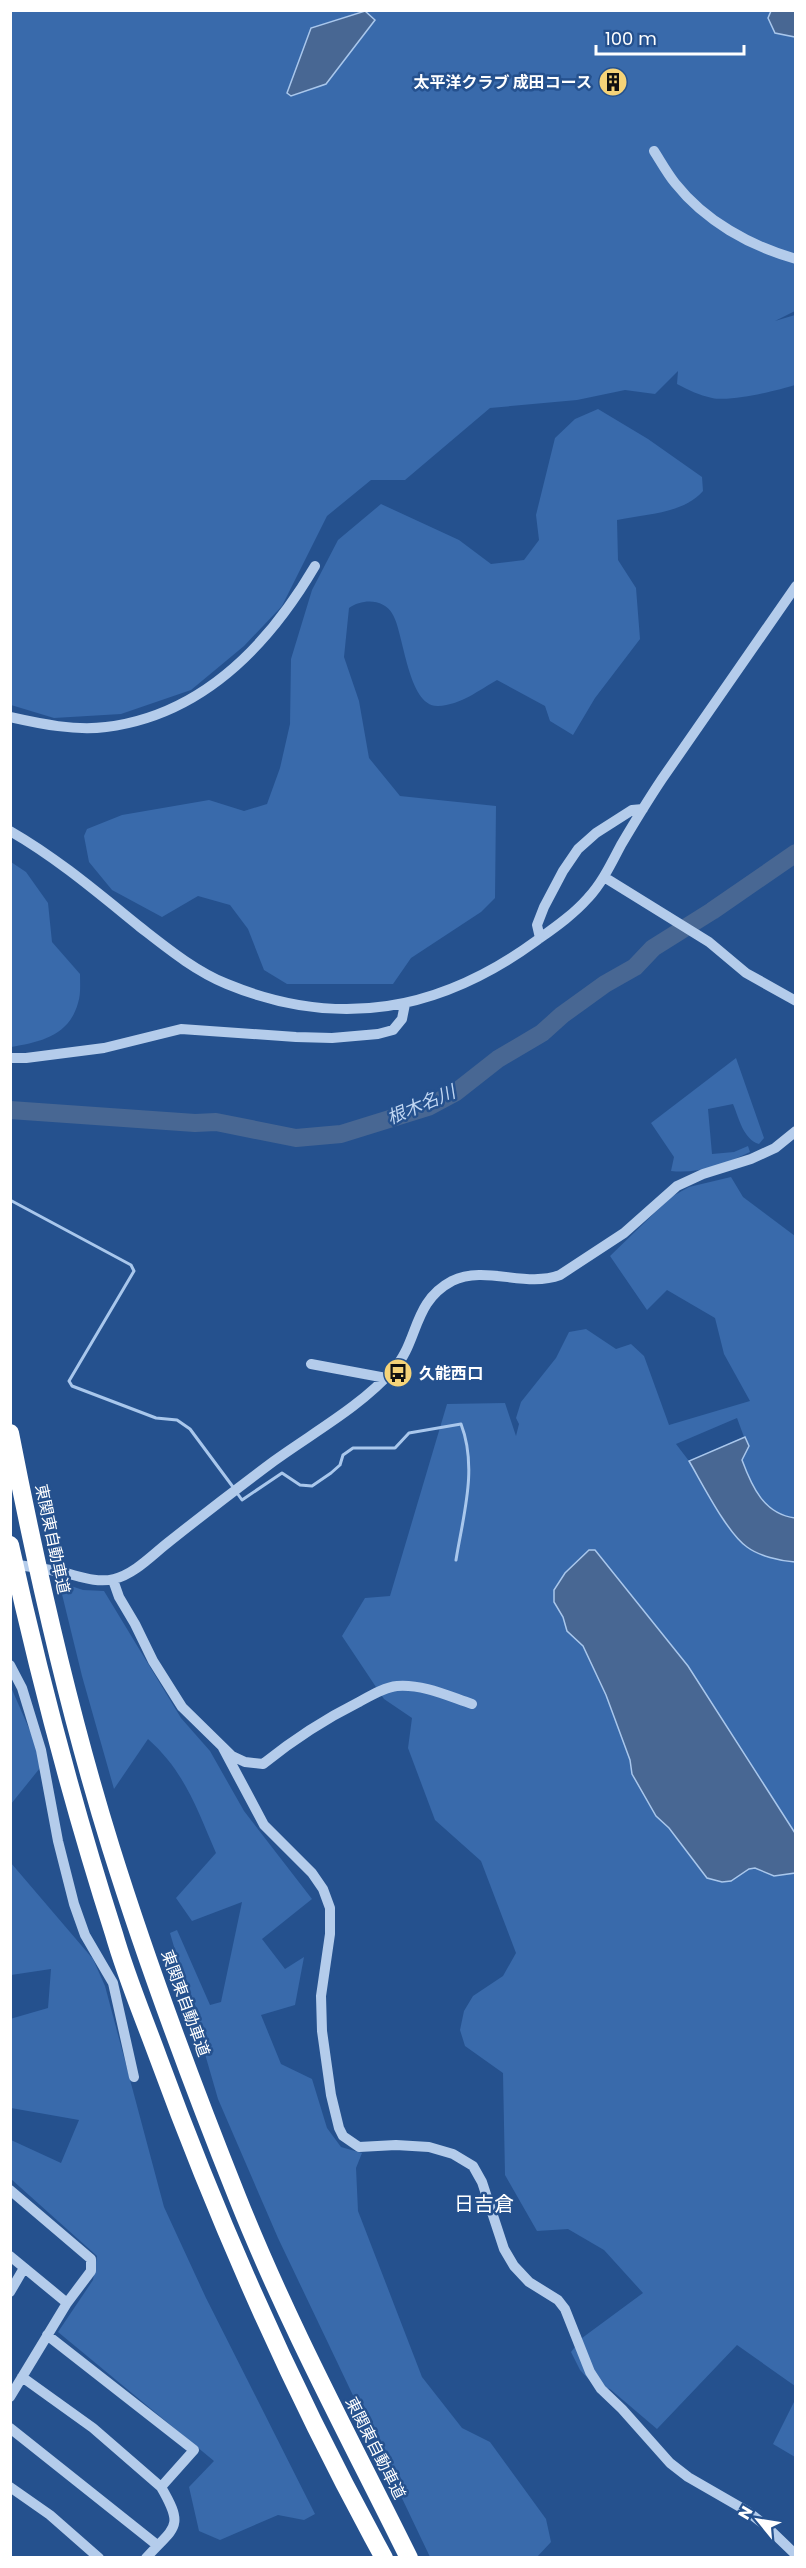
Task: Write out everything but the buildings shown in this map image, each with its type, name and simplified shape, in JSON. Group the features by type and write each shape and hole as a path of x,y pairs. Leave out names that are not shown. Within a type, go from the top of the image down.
{"highway":[{"name":"東関東自動車道","path":"10,1433 43,1590 77,1726 111,1846 165,2005 234,2189 290,2318 409,2558"},
{"path":"10,1545 54,1726 114,1936 175,2103 217,2211 268,2329 384,2558"}],"street":[{"path":"654,152 675,182 694,203 712,218 742,238 769,251 795,259"},
{"path":"10,717 67,727 103,727 177,707 234,669 292,604 315,566"},
{"path":"10,831 43,850 177,956 225,983 266,998 299,1006 338,1010 405,1004 436,996 473,981 503,965 582,904 604,877 643,809 795,586"},
{"path":"540,938 537,925 544,907 563,871 579,849 597,833 632,810 643,809"},
{"path":"604,877 726,954 746,973 795,1001"},
{"path":"10,1058 104,1048 181,1029 332,1038 378,1034 393,1030 402,1019 405,1004"},
{"path":"10,1564 57,1571 84,1579 112,1580 132,1571 386,1378 401,1360 431,1297 452,1281 474,1276 536,1280 550,1279 560,1275 577,1266 624,1233 677,1186 775,1148 795,1131"},
{"path":"311,1364 386,1378"},
{"path":"112,1580 119,1597 182,1707 223,1748 245,1762 263,1764 301,1734 321,1722 369,1696 395,1686 424,1688 472,1704"},
{"path":"10,1665 22,1688 41,1750 56,1832 74,1904 85,1935 113,1983 134,2077"},
{"path":"223,1748 264,1825 312,1873 323,1890 330,1908 330,1934 321,1996 322,2031 331,2095 343,2136 359,2147 396,2145 429,2147 453,2154 473,2166 482,2182 504,2249 529,2282 558,2300 565,2309 590,2372 601,2388 670,2463 688,2477 747,2511 795,2555"},
{"path":"10,2190 91,2259 91,2271 67,2303 10,2397"},
{"path":"10,2256 67,2303"},
{"path":"10,2292 24,2268"},
{"path":"47,2335 194,2450 161,2487"},
{"path":"22,2377 93,2428 161,2487 174,2509 176,2520 172,2530 146,2558"},
{"path":"10,2428 157,2545"},
{"path":"10,2487 50,2515 99,2558"}],"shaded area":[{"name":"太平洋クラブ 成田コース","path":"10,11 795,11 795,311 775,321 795,315 795,385 765,393 720,399 694,392 677,384 678,371 655,394 625,390 577,400 490,408 405,480 371,480 327,516 282,606 244,646 191,690 121,714 54,718 11,705"},
{"path":"365,11 375,20 326,84 291,96 287,93 311,28"},
{"path":"771,11 795,11 795,37 775,33 768,18"},
{"path":"598,409 648,439 702,477 703,491 695,499 674,509 617,520 618,560 636,588 640,639 595,698 573,735 550,721 545,706 497,680 454,703 438,706 428,703 413,683 397,624 389,609 372,602 360,603 349,608 344,657 359,701 369,758 400,796 496,806 495,898 481,912 411,958 393,984 287,984 264,970 248,929 230,905 198,896 162,917 112,890 89,862 84,836 87,829 122,815 209,800 244,811 267,804 280,768 290,724 291,659 312,590 338,540 381,504 459,540 491,564 524,560 539,540 536,515 555,438 575,419"},
{"path":"11,862 26,872 48,903 52,942 80,974 80,985 79,1000 68,1023 43,1040 11,1047"},
{"path":"736,1058 764,1138 759,1144 749,1138 733,1104 708,1109 712,1154 734,1152 748,1146 750,1152 712,1167 681,1172 671,1171 674,1157 651,1123"},
{"path":"10,1109 71,1113 56,1118 41,1118 11,1114"},
{"path":"731,1177 743,1197 795,1236 795,2386 737,2345 657,2429 610,2389 595,2386 580,2370 571,2352 582,2338 643,2293 604,2250 568,2229 537,2231 505,2175 503,2073 465,2046 460,2030 464,2011 473,1996 503,1976 516,1953 481,1861 435,1820 408,1748 412,1718 384,1699 342,1636 365,1598 390,1596 447,1404 505,1403 516,1436 519,1424 516,1418 521,1402 556,1358 569,1332 586,1329 616,1349 631,1344 644,1356 669,1425 750,1401 724,1354 715,1318 667,1290 647,1310 610,1256 671,1197 689,1187","holes":["737,1418 744,1437 689,1461 676,1444"]},
{"path":"745,1437 749,1446 742,1460 755,1489 767,1505 775,1511 795,1518 795,1562 764,1555 747,1547 739,1540 715,1507 689,1461"},
{"path":"589,1550 595,1550 688,1666 795,1833 795,1873 774,1876 755,1868 749,1869 731,1881 722,1882 707,1878 669,1828 656,1816 632,1774 630,1760 606,1695 583,1646 567,1631 563,1617 554,1602 554,1590 565,1573"},
{"path":"59,1582 83,1590 104,1591 181,1718 210,1751 244,1811 312,1899 262,1939 285,1969 304,1957 295,2005 261,2015 281,2064 312,2079 327,2128 341,2147 362,2153 356,2168 358,2211 422,2377 462,2428 490,2442 546,2519 551,2542 537,2557 430,2557 278,2238 218,2099 170,1933 177,1930 210,2005 221,2002 242,1902 192,1921 176,1898 216,1853 181,1778 148,1739 114,1789 82,1676"},
{"path":"10,1685 44,1763 11,1804 10,1804"},
{"path":"11,1863 93,1959 105,1986 164,2207 206,2298 315,2514 304,2520 278,2515 220,2540 199,2531 189,2487 214,2461 58,2332 93,2280 97,2256 11,2179 11,2140 61,2163 79,2120 11,2108 10,2019 48,2008 51,1969 11,1975"},
{"path":"795,2400 795,2457 773,2444"}],"waterway":[{"name":"根木名川","path":"10,1110 195,1123 216,1122 296,1138 341,1134 428,1107 456,1092 498,1059 542,1033 562,1015 605,984 635,967 653,948 712,911 796,853"},
{"path":"10,1200 131,1265 134,1271 69,1381 72,1386 156,1418 177,1420 190,1429 233,1487"},
{"path":"237,1493 242,1500 282,1473 300,1485 312,1486 340,1465 343,1455 353,1448 395,1448 409,1433 461,1424 466,1441 469,1475 456,1560"}],"place":[{"name":"太平洋クラブ 成田コース","path":"613,82"},
{"name":"久能西口","path":"398,1373"}],"district":[{"name":"日吉倉","path":"484,2204"}]}
